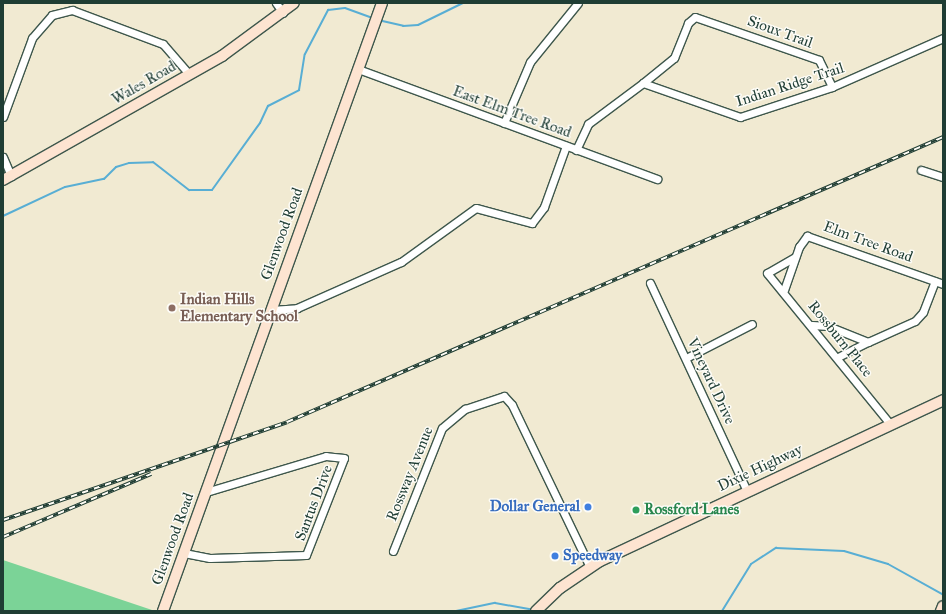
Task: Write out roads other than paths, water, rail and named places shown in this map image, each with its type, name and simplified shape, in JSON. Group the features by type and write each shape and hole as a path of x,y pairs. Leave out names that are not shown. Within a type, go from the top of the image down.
{"street":[{"path":"276,3 283,12"},
{"name":"Wales Road","path":"7,178 245,42 294,3"},
{"path":"504,123 530,62 578,3"},
{"name":"Glenwood Road","path":"163,611 382,5"},
{"path":"3,117 32,38 52,15 72,10 163,44 189,74"},
{"name":"Sioux Trail","path":"643,83 674,58 688,23 695,16 819,60 832,87"},
{"name":"Indian Ridge Trail","path":"643,83 734,117 832,87 943,38"},
{"name":"East Elm Tree Road","path":"358,69 657,179"},
{"path":"576,150 588,124 643,83"},
{"path":"271,310 297,308 402,262 476,208 532,223 541,215 566,146"},
{"path":"3,157 7,178"},
{"path":"922,170 943,178"},
{"name":"Elm Tree Road","path":"784,290 795,257 804,239 812,236 943,284"},
{"name":"Rossburn Place","path":"795,257 767,273 784,290 890,424"},
{"path":"838,357 915,321 923,312 935,281"},
{"name":"Vineyard Drive","path":"650,283 747,491"},
{"path":"686,358 752,324"},
{"path":"812,325 828,326 868,342"},
{"name":"Rossway Avenue","path":"393,551 442,428 465,409 504,396 512,404 590,567"},
{"name":"Dixie Highway","path":"536,611 560,588 590,567 747,491 943,400"},
{"name":"Santus Drive","path":"184,553 210,558 306,555 344,458 326,456 206,492"},
{"path":"941,611 943,606"}],"waterway":[{"path":"378,20 403,26 418,25 463,3"},
{"path":"3,216 65,187 104,179 116,167 129,163 153,162 189,190 212,190 260,123 268,106 299,90 305,54 328,10 345,8 373,18"},
{"path":"722,611 751,564 776,548 844,551 888,564 942,594"},
{"path":"456,611 495,603 530,609"}],"railway":[{"path":"3,520 287,422 943,137"},
{"path":"3,537 151,474"}],"place":[{"name":"Indian Hills Elementary School","path":"172,308"},
{"name":"Dollar General","path":"588,507"},
{"name":"Rossford Lanes","path":"636,510"},
{"name":"Speedway","path":"555,556"}]}
